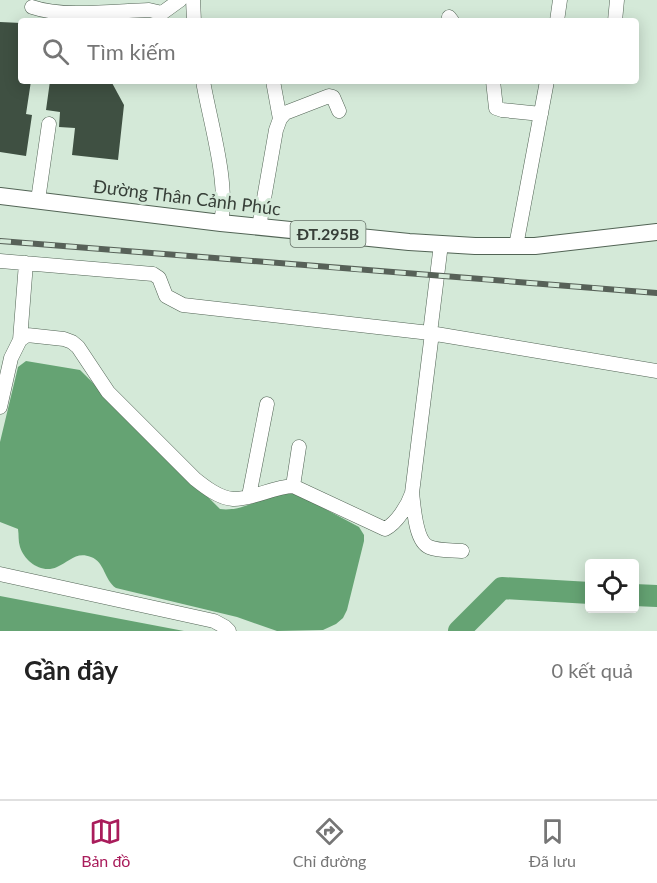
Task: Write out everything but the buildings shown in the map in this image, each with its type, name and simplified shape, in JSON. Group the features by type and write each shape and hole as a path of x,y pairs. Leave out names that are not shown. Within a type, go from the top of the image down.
{"main road":[{"name":"Đường Thân Cảnh Phúc","path":"0,196 221,223 441,244 535,246 657,232"}],"street":[{"path":"32,7 61,11 149,10 162,13 180,0"},
{"path":"193,0 194,18"},
{"path":"557,18 560,0"},
{"path":"615,18 617,0"},
{"path":"204,84 223,196 221,223"},
{"path":"274,84 280,119"},
{"path":"493,84 496,108 541,114"},
{"path":"516,246 546,84"},
{"path":"259,227 276,130 280,119 285,113 329,96 333,97 339,111"},
{"path":"38,200 49,124"},
{"path":"20,340 27,335 72,342 78,347 108,392 195,479 213,492 231,499 293,486 385,529 393,523 410,501 412,493 441,244"},
{"path":"0,261 153,274 159,279 166,296 183,305 431,329 657,370"},
{"path":"0,407 11,358 20,340 26,263"},
{"path":"249,496 267,404"},
{"path":"293,486 299,447"},
{"path":"412,493 419,536 423,543 430,548 462,551"},
{"path":"0,574 214,621 229,631"}],"shaded area":[{"path":"26,361 80,370 220,509 240,507 289,493 299,495 359,527 364,535 364,541 343,618 323,630 277,631 237,617 116,588 96,559 91,557 77,556 51,569 40,568 30,562 20,547 18,529 0,522 0,442 18,367"},
{"path":"0,596 184,631 0,631"}],"waterway":[{"path":"459,631 502,588 585,593"},
{"path":"639,595 657,596"}],"railway":[{"path":"0,241 657,293"}]}
